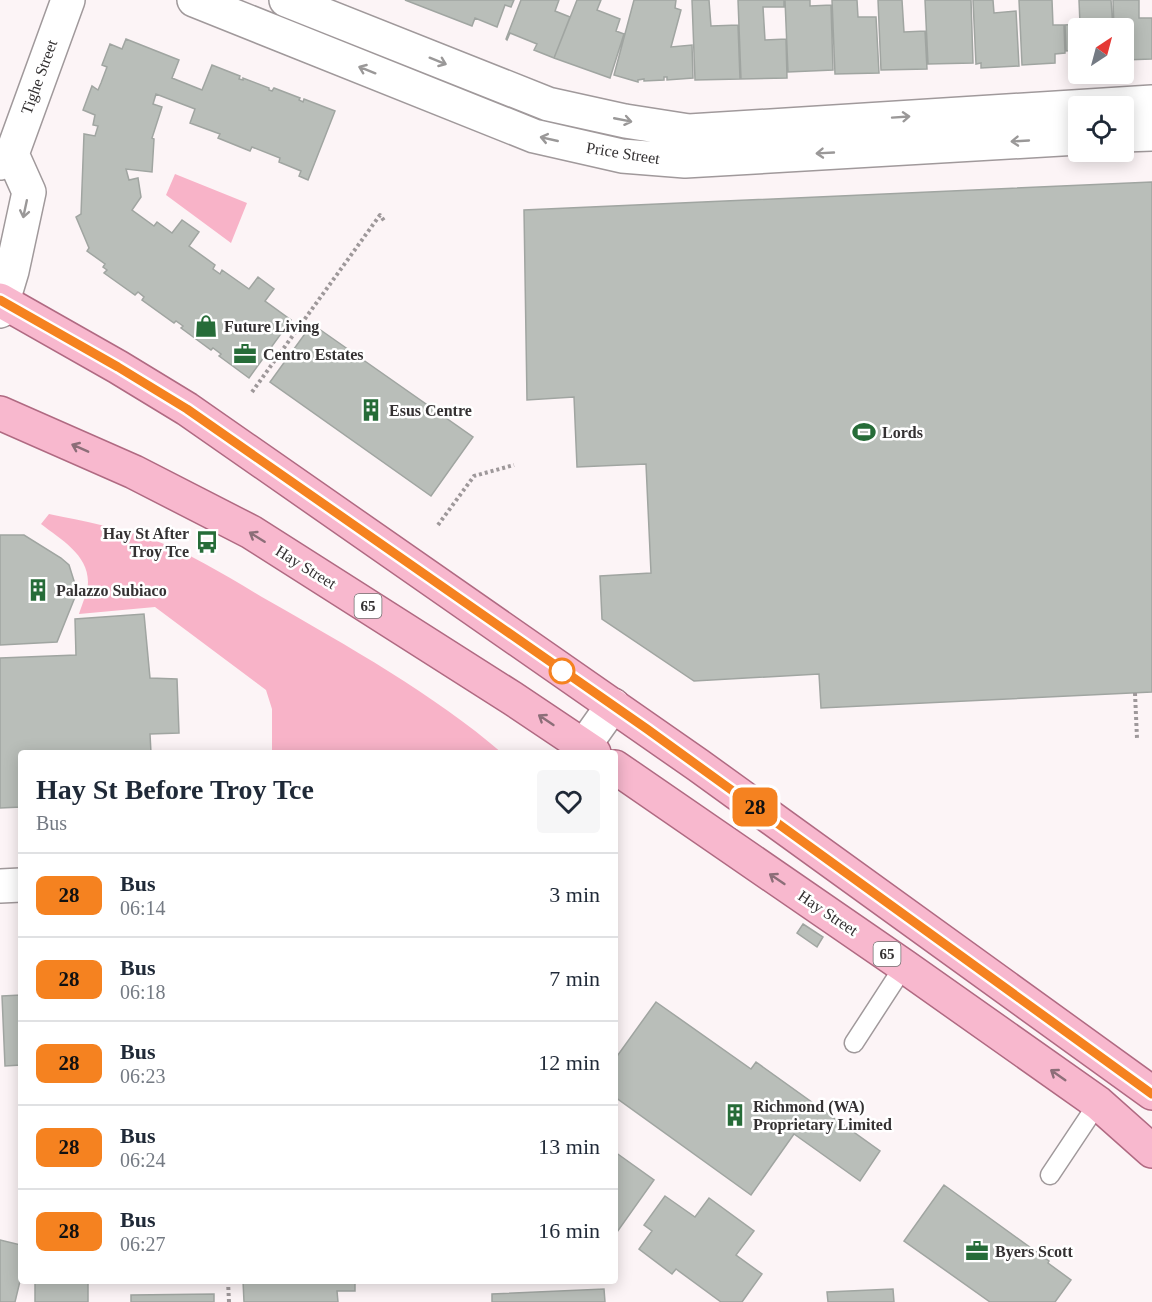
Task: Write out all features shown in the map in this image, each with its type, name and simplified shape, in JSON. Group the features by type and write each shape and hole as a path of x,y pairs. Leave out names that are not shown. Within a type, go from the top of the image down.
{"main road":[{"name":"65","path":"1,304 187,409 613,705 1152,1094"},
{"name":"Hay Street","path":"0,412 134,472 250,532 512,698 585,750"},
{"name":"Hay Street","path":"618,769 1098,1103 1152,1151"}],"street":[{"name":"Tighe Street","path":"1,304 29,192 6,159 68,0"},
{"name":"Price Street","path":"194,0 534,136 622,156 685,161 1068,139"},
{"name":"Price Street","path":"286,0 548,104 625,121 689,131 1152,102"},
{"path":"1134,135 1152,134"},
{"path":"587,750 613,705"},
{"path":"0,886 18,885"}],"lane":[{"path":"854,1043 904,966"},
{"path":"1050,1175 1098,1103"}],"path":[{"path":"252,392 380,215 385,222"},
{"path":"438,525 474,476 514,465"},
{"path":"1135,693 1137,738"},
{"path":"228,1284 229,1302"}],"shaded area":[{"path":"175,174 247,203 231,243 166,195"},
{"path":"49,514 101,525 151,539 197,559 419,691 498,750 272,750 272,709 266,690 155,607 79,614 87,590 87,572 72,548 41,524"}],"building":[{"path":"405,0 514,0 511,7 505,5 497,27 475,18 472,26"},
{"path":"521,0 559,0 555,11 570,17 554,58 534,50 537,44 510,33 506,39"},
{"path":"577,0 601,0 597,10 620,19 616,31 624,34 610,78 554,58"},
{"path":"634,0 676,0 675,8 681,10 671,47 692,45 693,78 667,80 667,77 664,77 664,80 644,81 644,79 638,82 614,75"},
{"path":"692,0 709,0 711,26 738,25 740,79 695,80"},
{"path":"738,0 784,0 784,7 763,7 765,40 786,39 787,78 741,79"},
{"path":"785,0 810,0 810,6 831,5 833,70 788,72"},
{"path":"832,0 857,0 858,17 876,17 879,73 835,74"},
{"path":"878,0 902,0 904,32 925,31 927,69 881,70"},
{"path":"925,0 971,0 973,63 928,64"},
{"path":"973,0 993,0 994,13 1016,11 1019,66 981,68 981,63 976,64"},
{"path":"1019,0 1052,0 1053,25 1064,25 1065,53 1055,54 1055,63 1022,65"},
{"path":"1079,0 1111,0 1112,18 1080,18"},
{"path":"1113,0 1139,0 1139,18 1152,18 1152,59 1134,60 1134,18 1114,18"},
{"path":"1065,25 1068,25 1068,51 1066,51"},
{"path":"126,39 179,60 172,78 202,90 212,65 240,76 239,79 243,80 243,78 272,91 274,88 300,98 299,100 303,102 304,99 335,111 308,180 299,176 301,171 279,162 280,158 252,147 250,151 218,138 220,134 190,123 195,109 156,94 153,104 162,107 152,138 154,139 152,172 126,169 129,180 138,178 141,197 132,210 154,226 157,222 172,233 182,220 199,232 189,246 215,265 213,269 220,274 222,270 249,289 258,277 274,289 265,301 291,320 249,378 219,356 221,354 213,348 211,350 181,328 183,326 176,321 174,323 142,300 144,297 138,292 135,295 104,273 107,270 103,267 105,264 87,251 89,248 76,217 81,214 84,134 95,136 98,126 93,125 95,115 83,110 92,86 98,90 101,83 107,67 102,65 110,44 122,49"},
{"name":"Lords","path":"1152,182 1152,692 821,708 819,674 694,681 602,619 600,576 651,573 646,464 577,467 574,397 527,400 524,210"},
{"name":"Esus Centre","path":"312,324 473,437 431,496 270,382"},
{"name":"Palazzo Subiaco","path":"0,535 24,535 69,565 75,584 75,597 57,642 0,645"},
{"path":"144,614 150,678 177,679 179,733 150,734 151,750 18,750 18,807 0,808 0,658 76,655 75,619"},
{"path":"803,924 823,937 817,947 797,933"},
{"path":"18,995 18,1065 5,1066 2,996"},
{"name":"Richmond (WA) Proprietary Limited","path":"656,1002 751,1069 756,1062 880,1151 860,1181 794,1134 751,1195 618,1099 618,1055"},
{"path":"618,1154 654,1180 618,1231"},
{"name":"Byers Scott","path":"944,1185 1049,1261 1048,1263 1071,1280 1055,1302 990,1302 904,1241"},
{"path":"665,1196 695,1217 709,1198 754,1231 736,1255 762,1274 742,1302 721,1302 676,1269 672,1274 639,1249 652,1231 644,1225"},
{"path":"0,1240 18,1244 19,1284 15,1302 0,1302"},
{"path":"35,1284 88,1284 88,1302 35,1302"},
{"path":"243,1284 355,1284 355,1291 337,1291 338,1302 244,1302"},
{"path":"604,1289 605,1302 492,1302 492,1294"},
{"path":"893,1289 894,1302 828,1302 827,1292"},
{"path":"214,1294 214,1302 131,1302 131,1295"}],"bus line":[{"name":"28","path":"0,300 187,409 647,729 1152,1094"}],"place":[{"name":"Future Living","path":"206,326"},
{"name":"Centro Estates","path":"245,354"},
{"name":"Esus Centre","path":"371,410"},
{"name":"Lords","path":"864,432"},
{"name":"Hay St After Troy Tce","path":"207,542"},
{"name":"Palazzo Subiaco","path":"38,590"},
{"name":"Richmond (WA) Proprietary Limited","path":"735,1115"},
{"name":"Byers Scott","path":"977,1251"}]}
